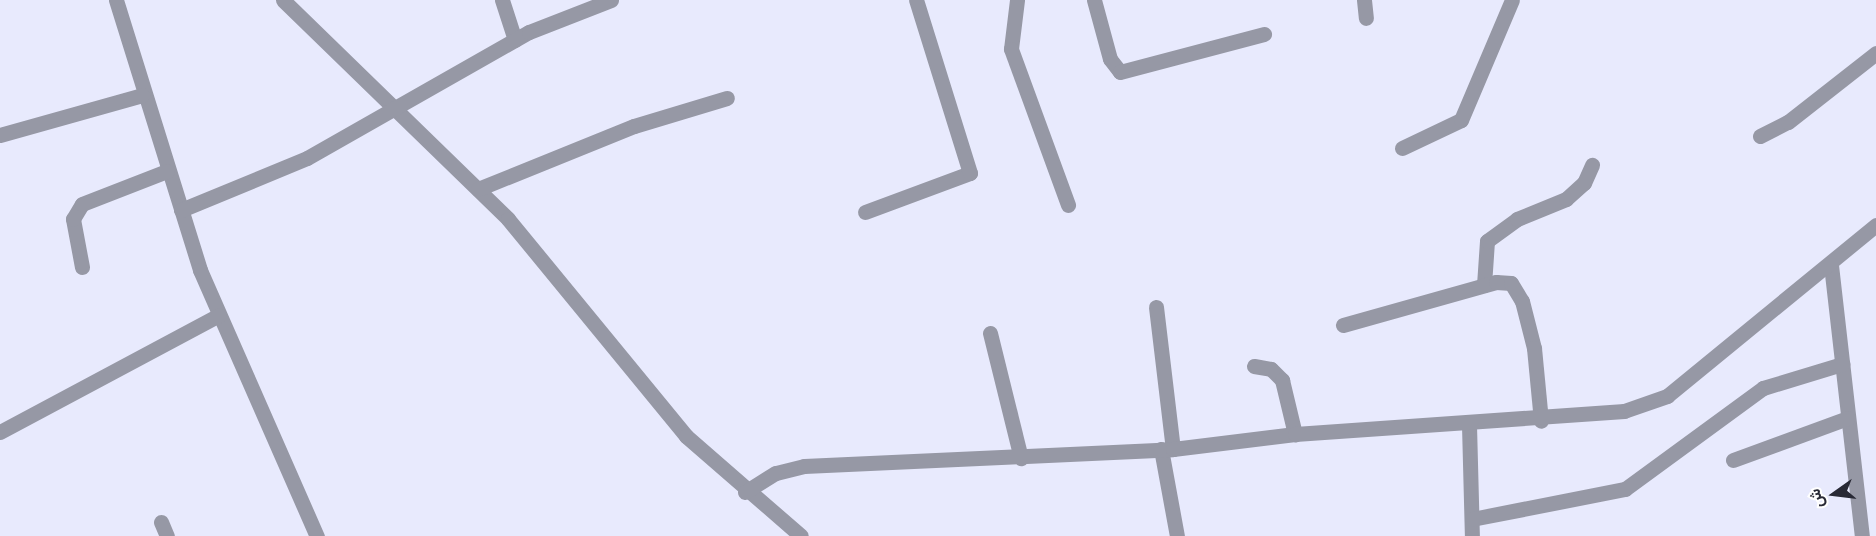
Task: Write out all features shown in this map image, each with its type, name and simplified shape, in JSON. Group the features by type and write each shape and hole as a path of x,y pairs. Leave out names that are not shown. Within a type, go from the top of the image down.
{"street":[{"path":"116,0 142,95 219,315 317,536"},
{"path":"283,0 478,189 614,344 686,436 745,492 801,536"},
{"path":"502,0 515,40"},
{"path":"181,210 307,158 365,128 392,107 515,40 611,0"},
{"path":"865,212 970,173 916,0"},
{"path":"1017,0 1011,48 1068,206"},
{"path":"1094,0 1110,59 1120,72 1264,34"},
{"path":"1364,0 1366,18"},
{"path":"1402,148 1461,120 1512,0"},
{"path":"1760,136 1788,122 1876,53"},
{"path":"0,135 142,95"},
{"path":"478,189 634,126 727,98"},
{"path":"1484,285 1487,241 1517,219 1566,199 1584,183 1592,165"},
{"path":"82,267 73,219 82,204 167,171"},
{"path":"745,492 776,473 804,466 1021,458 1167,449 1295,434 1541,421 1624,411 1667,396 1831,265 1876,225"},
{"path":"1831,265 1862,536"},
{"path":"1342,325 1484,285 1511,283 1522,301 1541,388 1541,421"},
{"path":"1156,308 1167,449 1177,536"},
{"path":"0,432 219,315"},
{"path":"990,333 1021,458"},
{"path":"1472,519 1625,489 1763,388 1842,364"},
{"path":"1254,366 1272,369 1282,380 1295,434"},
{"path":"1733,460 1848,418"},
{"path":"1469,425 1472,536"}]}
